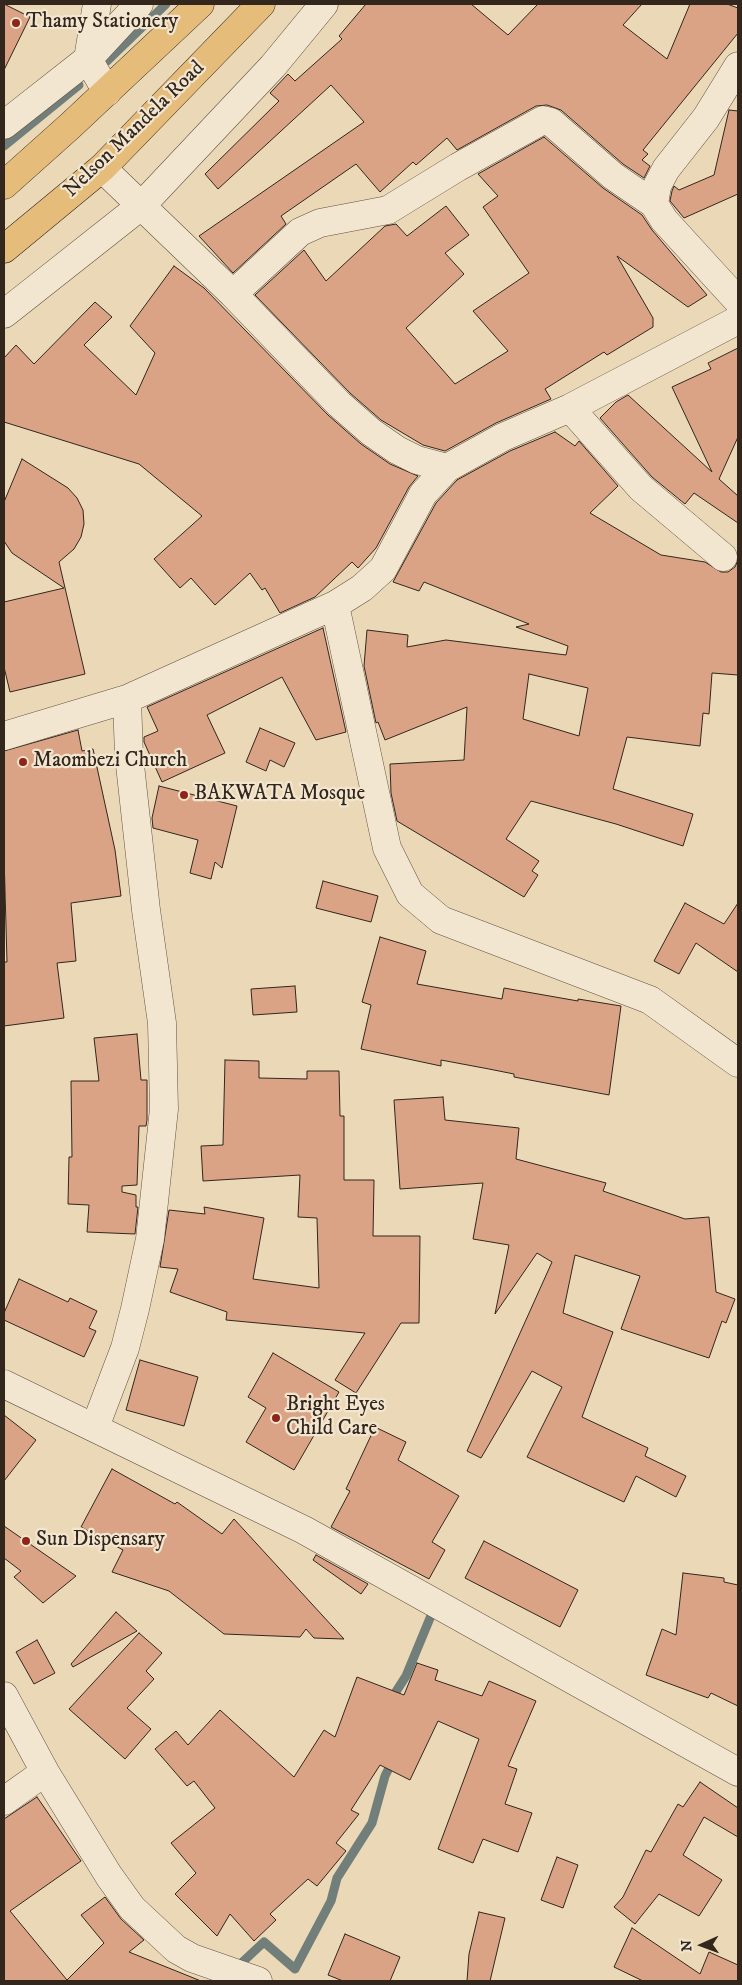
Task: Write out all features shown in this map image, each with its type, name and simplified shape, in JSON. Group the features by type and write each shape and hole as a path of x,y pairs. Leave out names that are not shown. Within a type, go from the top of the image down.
{"main road":[{"path":"4,185 107,92 200,4"},
{"name":"Nelson Mandela Road","path":"4,249 102,168 261,4"}],"street":[{"path":"97,4 88,59 107,92"},
{"path":"4,125 88,59 139,4"},
{"path":"4,314 142,205 273,66 324,4"},
{"path":"654,204 657,186 666,169 706,118 738,66"},
{"path":"233,294 300,232 320,223 388,210 466,162 543,120 552,122 613,176 654,204 664,220 738,301"},
{"path":"102,168 233,294 324,390 371,432 417,460 447,468"},
{"path":"4,736 127,699 335,605 362,588 383,569 423,494 447,468 503,437 570,408 738,320"},
{"path":"570,408 641,488 723,557"},
{"path":"335,605 387,848 410,894 441,920 650,1000 738,1063"},
{"path":"94,1427 122,1356 135,1308 150,1239 164,1110 162,1023 145,900 130,756 127,699"},
{"path":"4,1384 304,1530 738,1772"},
{"path":"4,1696 45,1772 109,1876 132,1908 176,1949 192,1958 258,1981"},
{"path":"4,1801 45,1772"}],"building":[{"path":"4,4 30,17 4,70"},
{"path":"366,4 471,4 508,35 538,4 642,4 623,25 667,59 690,4 727,4 738,8 738,33 643,150 648,154 642,160 650,166 644,178 623,164 561,110 547,105 536,106 457,150 447,138 416,165 413,162 380,192 356,164 281,216 286,224 233,273 199,236 364,122 331,85 218,189 205,174 279,101 270,93 288,74 295,81 342,39 339,36"},
{"path":"729,110 738,111 738,194 684,218 670,201 674,186 679,190 714,175"},
{"path":"544,137 603,188 642,215 652,230 707,295 688,307 617,256 653,318 653,327 607,355 604,352 545,389 551,399 496,423 445,451 423,445 381,420 350,393 255,295 304,250 326,281 385,226 396,224 407,236 446,206 469,235 445,253 464,274 406,328 455,384 508,351 473,311 529,273 483,207 498,196 478,174"},
{"path":"174,266 204,288 328,415 361,444 390,464 418,476 409,487 376,548 358,568 352,562 315,597 280,613 265,588 262,590 250,573 215,605 191,578 180,588 154,559 202,516 139,464 4,422 4,358 16,345 34,364 95,302 112,317 84,345 136,395 155,353 130,326"},
{"path":"738,348 738,437 719,479 738,496 738,523 694,493 685,504 652,477 600,418 616,402 628,395 712,472 672,387 711,369 708,363"},
{"path":"555,432 575,446 579,441 618,486 590,513 661,555 705,562 721,572 728,572 735,567 738,560 738,675 712,673 709,714 703,713 700,746 627,737 613,789 693,814 683,846 616,824 531,801 506,839 539,861 532,871 538,875 524,897 397,821 391,793 390,764 464,760 467,707 385,740 378,722 376,723 364,666 367,630 408,635 407,647 446,640 566,655 568,646 516,627 529,624 424,582 419,591 393,582 436,503 457,480 510,451","holes":["529,674 588,688 579,736 523,719"]},
{"path":"22,459 68,488 77,498 83,510 84,524 81,537 74,549 59,562 85,674 10,692 4,667 4,602 64,588 12,553 4,541 4,502"},
{"path":"323,628 346,732 316,740 282,677 207,715 225,753 162,782 144,742 144,737 158,731 147,707"},
{"path":"260,728 295,743 284,767 270,760 266,771 246,762"},
{"path":"78,730 82,751 93,749 115,850 121,896 71,903 76,961 57,963 64,1018 4,1026 4,962 7,962 4,751"},
{"path":"159,786 237,806 222,868 215,862 211,879 190,873 198,840 153,828 152,818"},
{"path":"323,881 378,896 371,922 316,908"},
{"path":"685,903 724,924 738,903 738,972 696,943 679,974 654,961"},
{"path":"380,937 426,951 417,984 502,999 504,988 578,1001 578,999 621,1006 609,1095 514,1077 514,1074 441,1060 441,1066 361,1049 371,1005 362,1002"},
{"path":"295,986 297,1012 253,1015 251,989"},
{"path":"137,1034 141,1080 147,1080 147,1120 146,1126 139,1126 137,1185 122,1186 122,1192 136,1195 136,1207 138,1207 135,1234 87,1232 89,1205 68,1204 69,1157 72,1157 71,1081 99,1081 94,1038"},
{"path":"225,1060 259,1061 259,1078 307,1079 307,1071 339,1071 340,1116 344,1116 344,1180 374,1180 373,1236 420,1236 419,1323 401,1323 356,1393 335,1380 365,1333 226,1320 227,1312 170,1292 178,1269 160,1267 169,1210 205,1214 204,1207 264,1218 253,1279 319,1288 317,1218 298,1217 300,1175 203,1181 201,1146 223,1145"},
{"path":"443,1097 445,1120 519,1128 516,1159 606,1183 603,1191 685,1219 709,1217 716,1292 735,1299 726,1323 722,1321 709,1358 621,1329 640,1276 575,1255 563,1313 613,1332 582,1417 648,1448 645,1456 686,1476 676,1497 636,1476 624,1502 527,1457 562,1387 532,1371 481,1458 467,1451 552,1262 537,1253 495,1314 509,1245 473,1239 483,1183 400,1189 394,1100"},
{"path":"19,1279 68,1302 70,1298 97,1311 89,1328 96,1331 84,1357 4,1320 4,1313"},
{"path":"273,1353 339,1392 294,1470 246,1442 266,1408 248,1397"},
{"path":"140,1360 198,1377 184,1426 126,1410"},
{"path":"4,1415 36,1440 4,1481"},
{"path":"375,1427 406,1442 398,1460 459,1496 432,1542 445,1550 429,1579 331,1527 350,1491 346,1489"},
{"path":"112,1469 175,1504 177,1502 222,1534 234,1519 344,1639 314,1638 306,1629 300,1637 224,1634 169,1591 112,1572 123,1550 81,1527"},
{"path":"4,1526 76,1576 43,1603 14,1577 21,1571 4,1558"},
{"path":"484,1541 578,1590 560,1627 465,1578"},
{"path":"316,1555 368,1584 361,1594 313,1560"},
{"path":"683,1573 724,1578 724,1582 738,1585 738,1706 711,1693 708,1698 646,1675 662,1629 676,1635"},
{"path":"116,1612 137,1631 73,1667 71,1664"},
{"path":"139,1633 162,1653 146,1671 154,1679 127,1708 151,1729 125,1759 69,1709"},
{"path":"37,1640 55,1673 34,1684 16,1652"},
{"path":"417,1663 438,1670 435,1680 482,1696 489,1681 536,1701 508,1766 517,1769 505,1804 532,1813 518,1852 483,1839 473,1863 438,1849 479,1739 438,1721 410,1780 380,1765 351,1810 359,1814 336,1843 346,1851 317,1886 308,1879 270,1914 276,1920 254,1941 230,1914 217,1936 175,1894 196,1873 171,1843 215,1808 194,1781 187,1786 155,1749 176,1731 188,1745 220,1710 294,1777 324,1730 335,1737 357,1677 404,1695"},
{"path":"700,1782 738,1808 738,1837 704,1817 683,1855 722,1880 699,1916 659,1894 635,1924 614,1907 623,1897 646,1850 651,1852 678,1804 683,1807"},
{"path":"37,1797 81,1861 10,1911 67,1980 104,1943 81,1915 105,1897 121,1919 144,1940 129,1952 201,1981 4,1981 4,1819"},
{"path":"557,1857 578,1865 563,1908 541,1900"},
{"path":"479,1912 505,1918 490,1981 467,1981 469,1954"},
{"path":"632,1928 700,1974 709,1952 738,1965 738,1981 643,1981 614,1967"},
{"path":"345,1934 400,1957 390,1981 343,1981 328,1975"}],"waterway":[{"path":"107,61 166,4"},
{"path":"4,146 79,85"},
{"path":"390,1701 406,1676 435,1606"},
{"path":"235,1969 264,1942 295,1969 331,1901 337,1878 372,1823 385,1776 393,1760"}],"place":[{"name":"Thamy Stationery","path":"16,23"},
{"name":"Maombezi Church","path":"23,762"},
{"name":"BAKWATA Mosque","path":"184,795"},
{"name":"Bright Eyes Child Care","path":"276,1418"},
{"name":"Sun Dispensary","path":"26,1541"}]}
